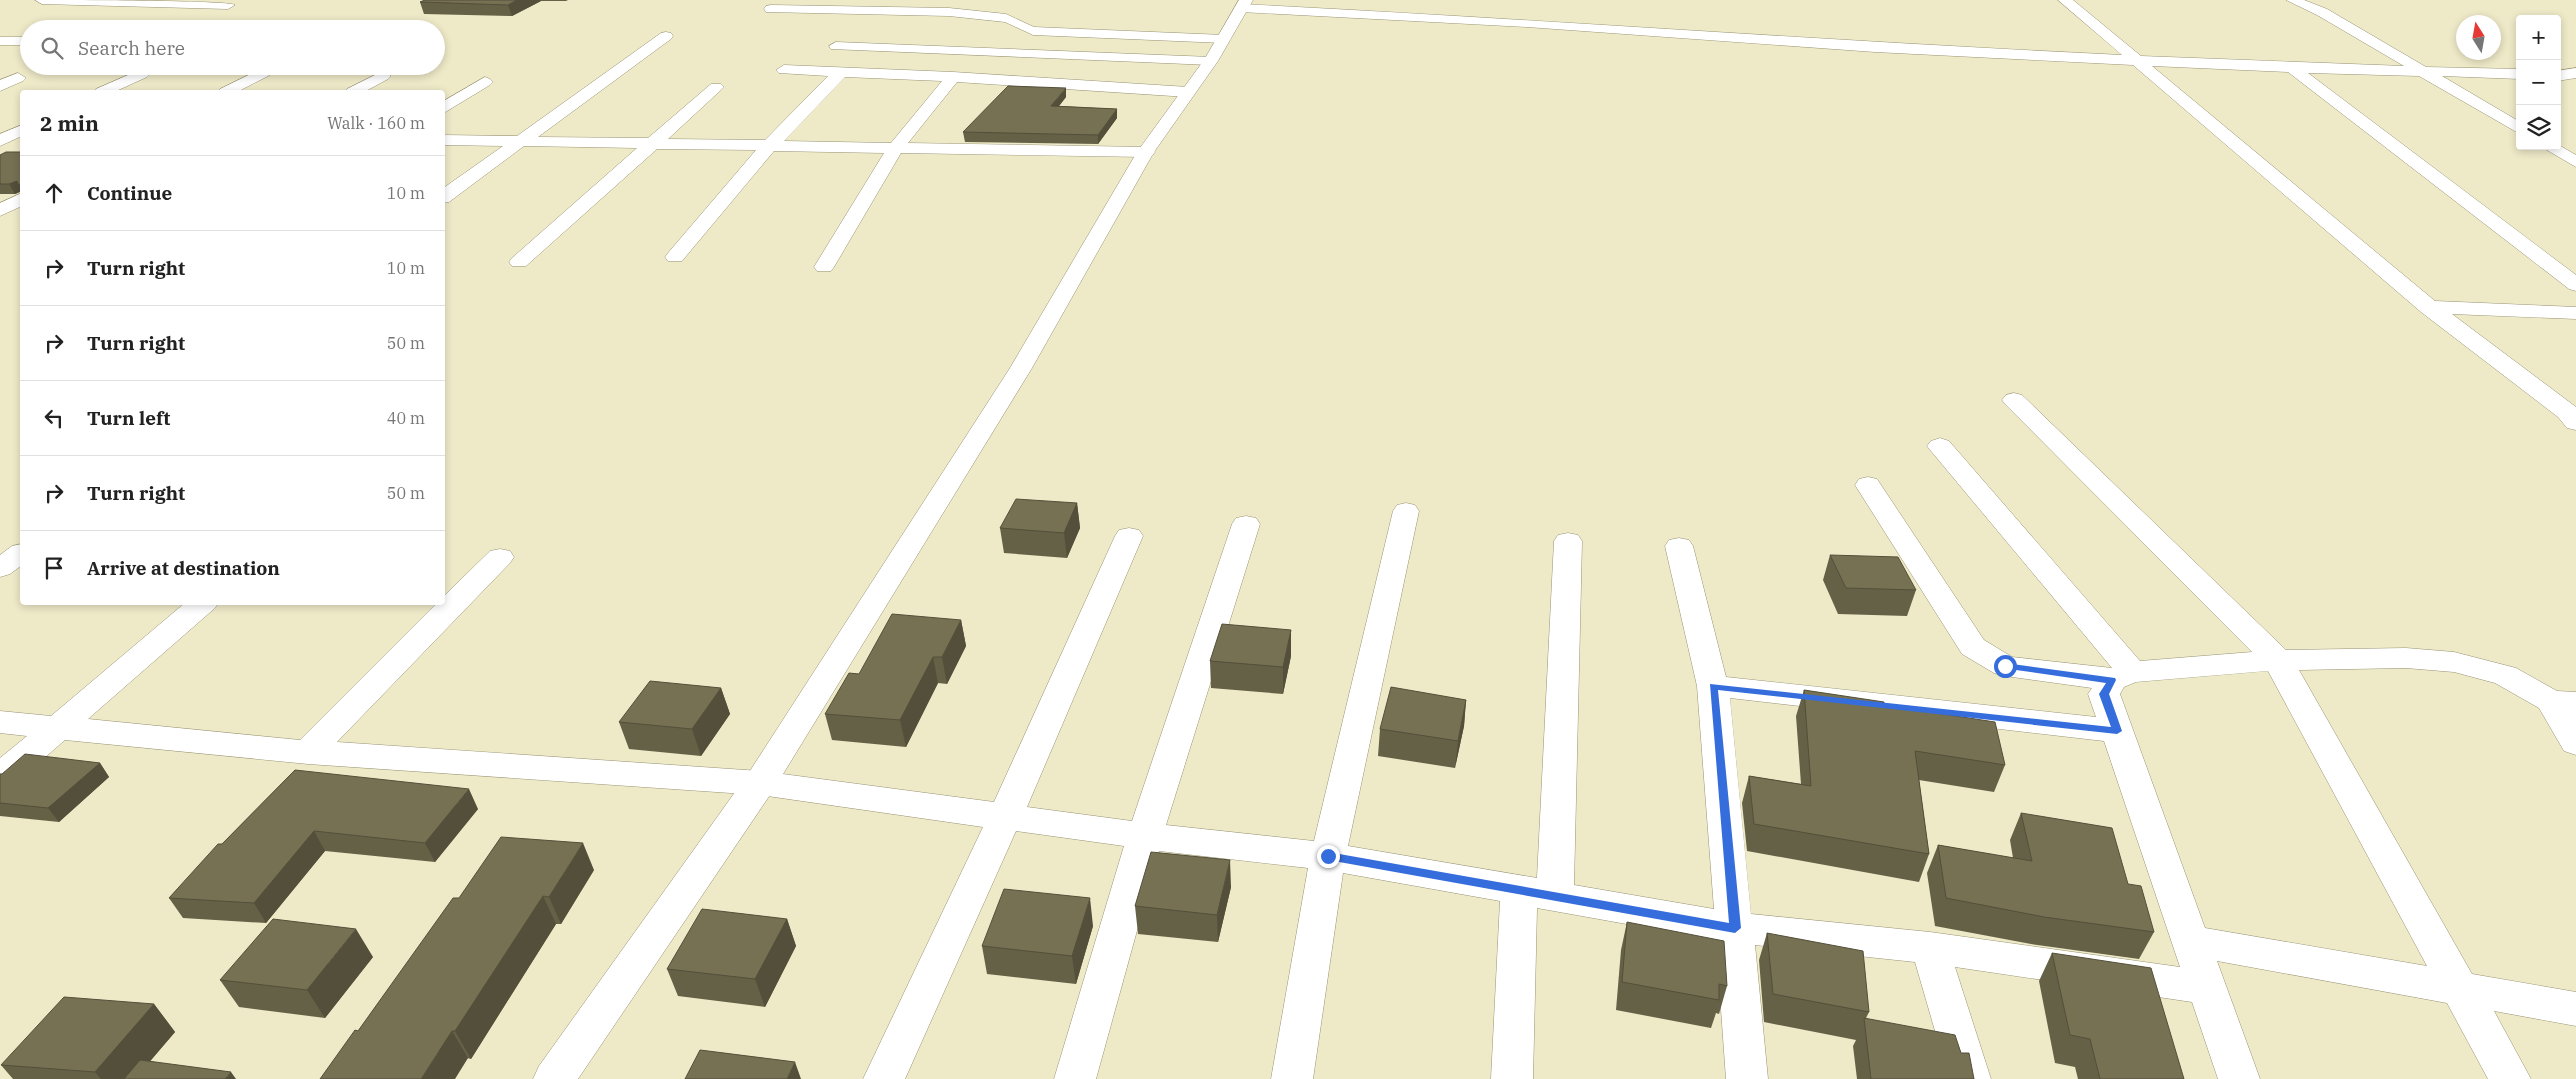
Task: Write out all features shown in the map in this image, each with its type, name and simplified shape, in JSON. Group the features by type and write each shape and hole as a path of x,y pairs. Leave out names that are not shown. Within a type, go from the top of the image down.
{"street":[{"path":"42,0 228,6"},
{"path":"2065,0 2429,307 2567,412 2576,423"},
{"path":"2293,0 2322,6 2420,71 2516,127"},
{"path":"554,1079 760,782 1021,368 1146,152 1218,50 1244,4 1875,48 2292,68 2516,74"},
{"path":"771,9 963,12 1010,19 1025,29 1033,31 1218,50"},
{"path":"445,196 666,36"},
{"path":"3,42 20,41"},
{"path":"836,46 1218,50"},
{"path":"2292,68 2576,285"},
{"path":"784,70 954,77 1188,92"},
{"path":"675,257 769,146 841,72"},
{"path":"106,90 140,75"},
{"path":"230,90 259,75"},
{"path":"357,90 383,76"},
{"path":"824,267 896,147 954,77"},
{"path":"0,86 18,78"},
{"path":"445,108 485,82"},
{"path":"519,262 716,87"},
{"path":"0,132 20,132"},
{"path":"0,141 20,132"},
{"path":"445,140 654,142 769,146 1146,152"},
{"path":"2555,150 2576,162"},
{"path":"0,210 20,199"},
{"path":"2429,307 2576,313"},
{"path":"2014,400 2278,660 2462,989 2510,1079"},
{"path":"1940,446 2122,676"},
{"path":"1868,485 1973,647 2005,666 2122,676 2278,660 2406,658 2454,662 2505,675 2563,702 2576,743"},
{"path":"1292,1079 1328,856 1406,511"},
{"path":"1075,1079 1145,836 1246,524"},
{"path":"884,1079 1005,817 1129,536"},
{"path":"1512,1079 1537,892 1568,540"},
{"path":"1679,546 1713,686 1747,1079"},
{"path":"0,568 20,553"},
{"path":"308,752 500,557"},
{"path":"0,777 202,605"},
{"path":"2122,676 2104,694 2239,1079"},
{"path":"1713,686 2117,731"},
{"path":"0,722 308,752 760,782 1145,836 1328,856 1735,928 1930,948 2206,987"},
{"path":"2192,941 2576,1010"},
{"path":"1930,948 1970,1079"}],"building":[{"path":"425,0 517,0 508,5 420,2"},
{"path":"1008,86 1066,88 1051,106 1117,109 1098,135 963,132"},
{"path":"6,152 20,152 20,184 17,181 9,184 0,184 0,155"},
{"path":"1016,499 1077,503 1064,533 1000,528"},
{"path":"1830,555 1898,557 1916,590 1846,588"},
{"path":"892,614 961,620 942,657 933,657 900,720 825,714 849,673 859,674"},
{"path":"1222,624 1291,630 1283,667 1210,661"},
{"path":"650,681 721,688 692,729 619,722"},
{"path":"1391,687 1466,700 1458,741 1380,729"},
{"path":"1804,690 1884,702 1884,705 1995,722 2005,765 1915,751 1929,854 1754,824 1749,776 1811,786"},
{"path":"25,754 100,763 48,808 0,803 0,774"},
{"path":"295,770 469,789 425,843 314,831 254,903 169,898 218,844 222,844"},
{"path":"2021,813 2112,828 2128,884 2141,886 2154,932 2044,917 1946,898 1938,845 2032,861"},
{"path":"501,837 583,843 549,897 543,896 455,1031 452,1031 421,1079 320,1079 355,1030 358,1031 453,898 459,898"},
{"path":"1151,852 1230,860 1217,915 1135,906"},
{"path":"1004,889 1090,898 1072,956 982,946"},
{"path":"702,909 787,919 755,979 667,969"},
{"path":"273,919 356,929 307,990 220,980"},
{"path":"1627,922 1724,941 1727,986 1719,984 1719,1000 1622,982"},
{"path":"1767,933 1863,951 1869,1012 1773,994"},
{"path":"2052,953 2151,968 2184,1079 2100,1079 2090,1039 2070,1035"},
{"path":"64,997 154,1004 95,1072 1,1065"},
{"path":"1864,1018 1955,1035 1961,1053 1969,1053 1974,1079 1871,1079"},
{"path":"700,1050 795,1062 787,1079 685,1079"},
{"path":"140,1060 231,1072 225,1079 124,1079"}],"route":[{"path":"1328,856 1735,928 1713,686 2117,731 2104,694 2112,680 2005,666"}]}
